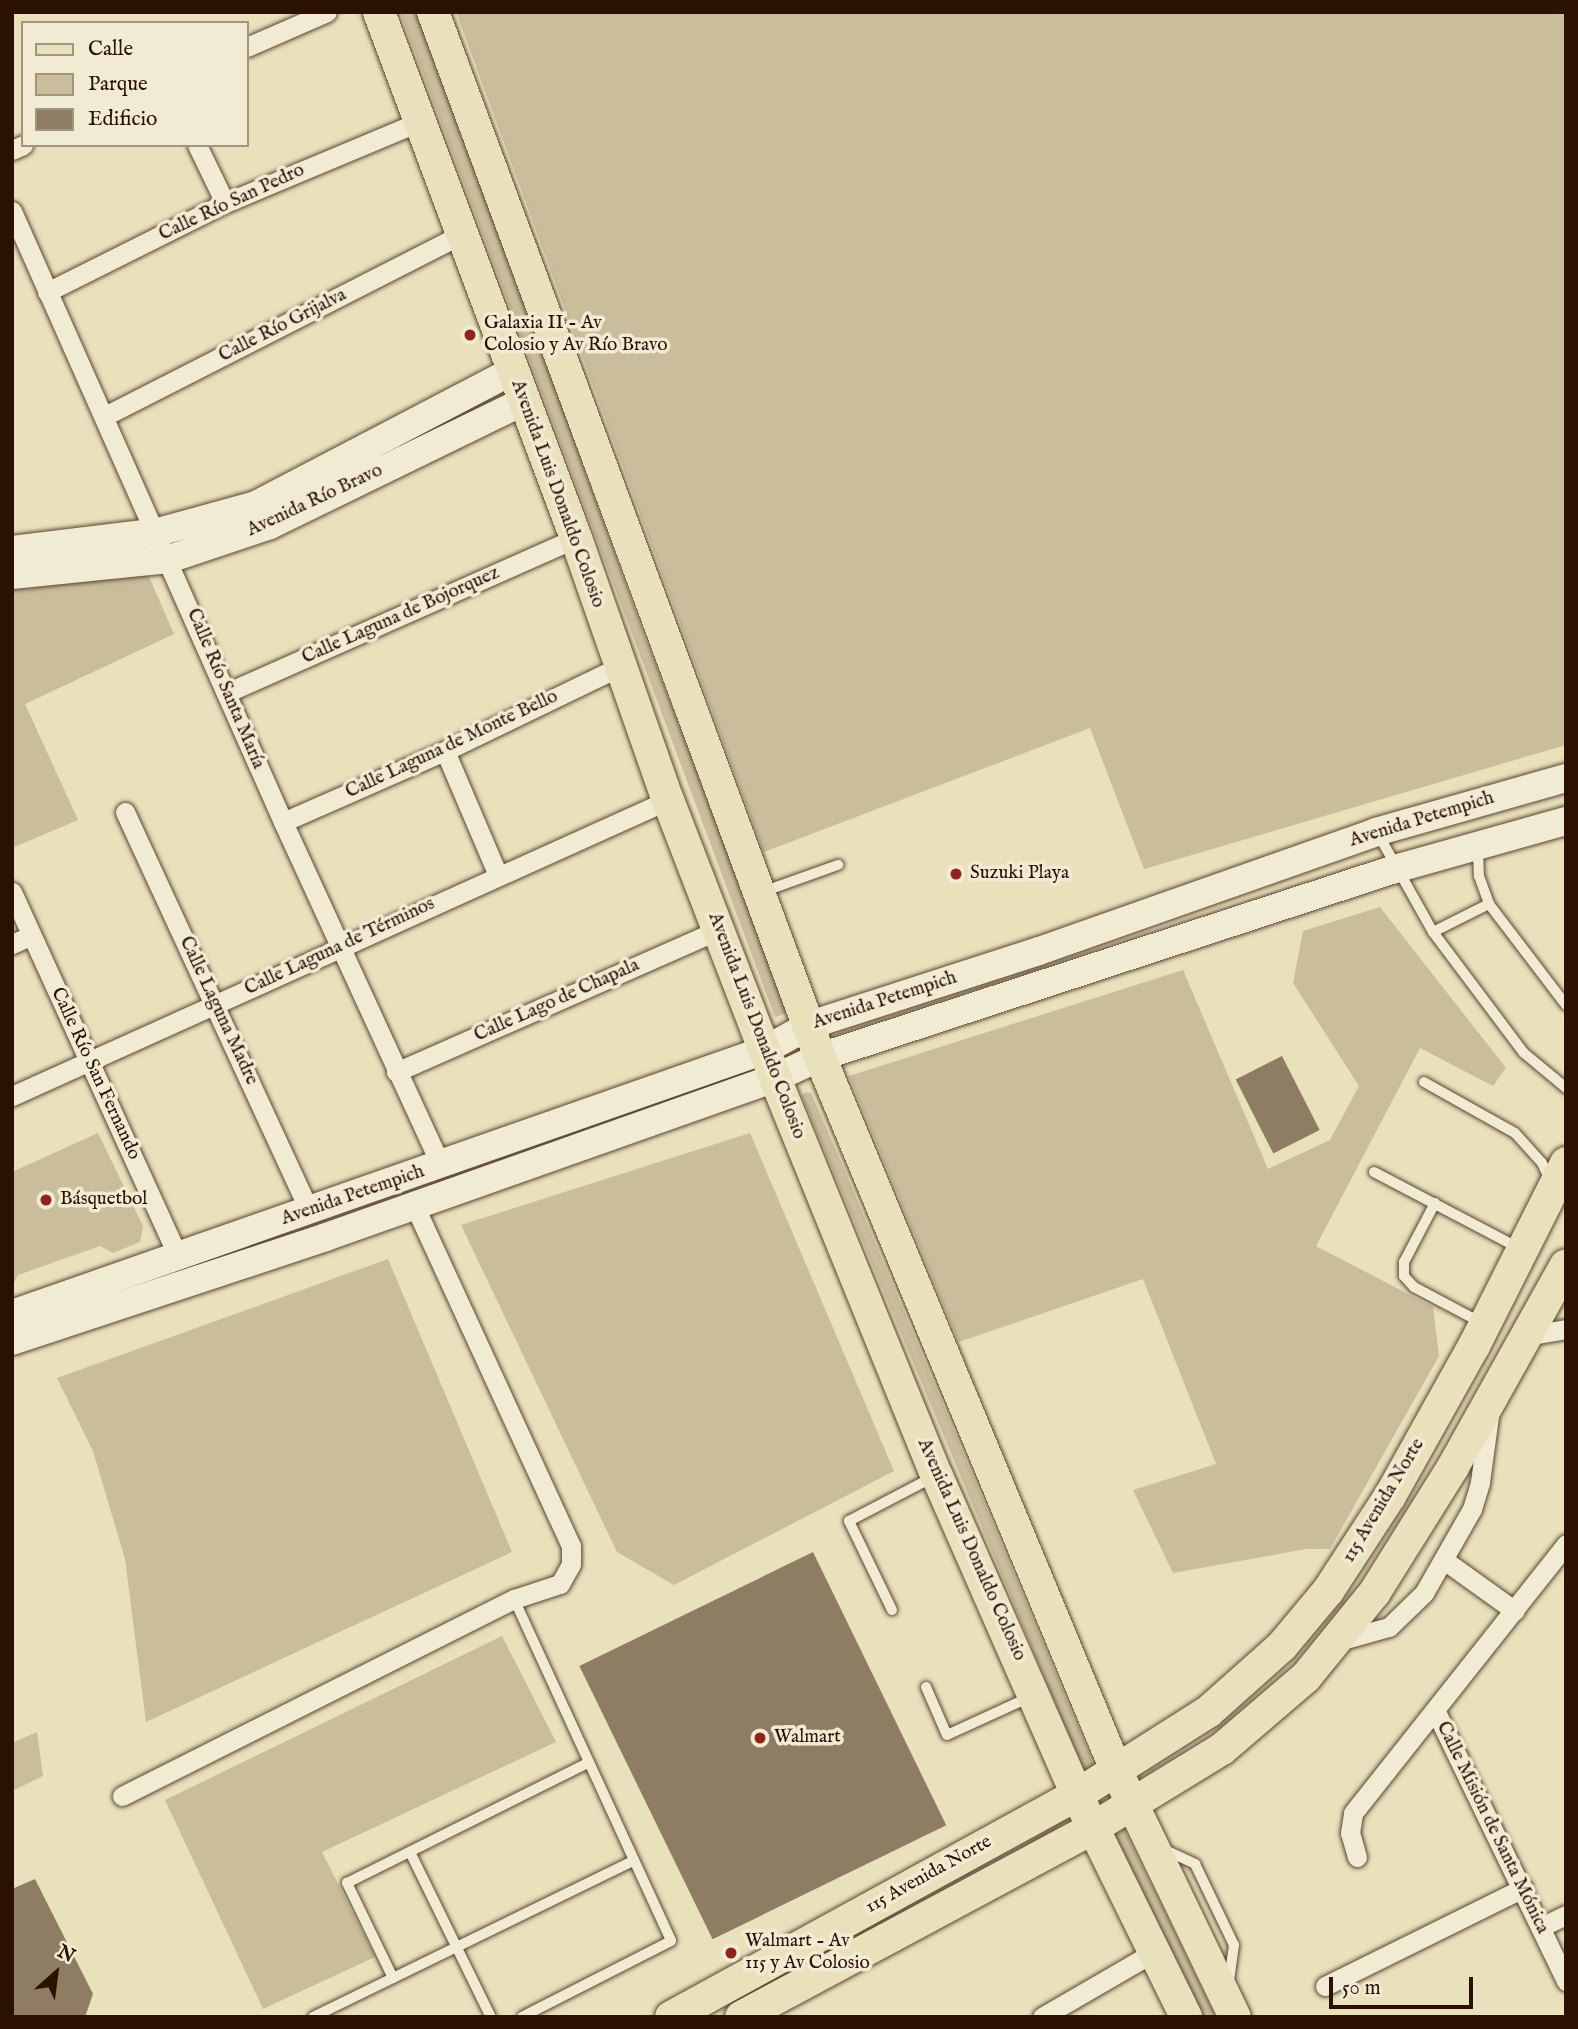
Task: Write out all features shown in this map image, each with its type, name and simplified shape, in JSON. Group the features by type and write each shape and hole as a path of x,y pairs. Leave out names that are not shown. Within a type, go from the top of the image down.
{"main road":[{"name":"Avenida Luis Donaldo Colosio","path":"379,12 576,538 619,667 668,800 770,1064 937,1476 1077,1795 1186,2017"},
{"path":"433,12 820,1057 1116,1770 1230,2008"},
{"name":"Avenida Río Bravo","path":"12,550 158,532 256,505 512,372"},
{"name":"Avenida Río Bravo","path":"12,575 169,559 270,525 524,401"},
{"name":"Avenida Petempich","path":"12,1341 414,1204 770,1064 810,1025 1039,951 1376,832 1566,778"},
{"name":"Avenida Petempich","path":"12,1314 441,1165 770,1064 820,1057 1395,869 1566,821"},
{"name":"115 Avenida Norte","path":"671,2017 1077,1795 1208,1712 1282,1646 1328,1591 1390,1496 1485,1324 1522,1250 1562,1182"},
{"name":"115 Avenida Norte","path":"748,2013 1093,1828 1222,1749 1306,1677 1376,1592 1566,1265"}],"street":[{"path":"248,47 327,12"},
{"name":"Calle Río San Pedro","path":"47,292 225,203 421,121"},
{"path":"198,147 225,203"},
{"name":"Calle Río Santa María","path":"12,211 158,532 283,822 441,1165"},
{"name":"Calle Río Grijalva","path":"105,416 461,235"},
{"name":"Calle Laguna de Bojorquez","path":"226,694 576,538"},
{"name":"Calle Laguna de Monte Bello","path":"283,822 445,751 619,667"},
{"path":"445,751 498,874"},
{"name":"Calle Laguna de Términos","path":"12,1096 498,874 668,800"},
{"name":"Calle Laguna Madre","path":"125,812 309,1210"},
{"name":"Calle Río San Fernando","path":"12,892 21,940 90,1061 178,1256"},
{"name":"Calle Lago de Chapala","path":"396,1072 718,930"},
{"path":"122,1796 514,1599 559,1584 571,1564 571,1546 414,1204"},
{"path":"1525,1336 1566,1329"},
{"path":"1338,1641 1389,1627 1424,1593 1444,1560 1480,1482 1491,1398"},
{"path":"1357,1857 1350,1833 1353,1813 1436,1712 1566,1544"},
{"path":"1444,1560 1515,1611"},
{"name":"Calle Misión de Santa Mónica","path":"1436,1712 1566,1981"},
{"path":"1325,1986 1523,1888"},
{"path":"1541,1927 1566,1915"},
{"path":"1042,2017 1154,1952"}],"lane":[{"path":"1376,832 1433,932 1524,1053 1566,1088"},
{"path":"1478,846 1479,876 1489,904 1566,1006"},
{"path":"758,893 838,865"},
{"path":"1433,932 1489,904"},
{"path":"1424,1082 1515,1133 1562,1182"},
{"path":"1374,1172 1522,1250"},
{"path":"1435,1203 1405,1262 1404,1276 1414,1287 1485,1324"},
{"path":"892,1610 849,1521 937,1476"},
{"path":"514,1599 671,1941 522,2017"},
{"path":"926,1687 947,1735 1034,1695"},
{"path":"393,1978 347,1883 588,1763"},
{"path":"410,1852 491,2017"},
{"path":"313,2017 634,1861"}],"green space":[{"path":"400,12 421,12 643,632 791,1012 775,1017"},
{"path":"456,12 1566,12 1566,745 1144,869 1090,728 764,852"},
{"path":"146,570 174,634 25,704 78,820 12,848 12,590"},
{"path":"1380,907 1506,1068 1493,1086 1420,1048 1316,1246 1433,1307 1439,1356 1330,1549 1306,1549 1173,1573 1133,1490 1216,1464 1143,1279 959,1342 849,1076 1183,970 1268,1169 1330,1140 1359,1086 1293,983 1303,931"},
{"path":"740,1072 741,1077 438,1183 437,1180"},
{"path":"805,1092 811,1093 842,1164 1089,1753 1096,1772 1086,1777 802,1096"},
{"path":"98,1133 143,1226 140,1242 113,1253 100,1246 18,1275 12,1286 12,1172"},
{"path":"750,1133 894,1471 674,1585 617,1552 461,1225"},
{"path":"388,1259 512,1552 146,1722 125,1559 93,1451 57,1378"},
{"path":"502,1636 556,1742 322,1852 375,1957 263,2009 165,1800"},
{"path":"37,1732 43,1776 12,1791 12,1743"},
{"path":"1065,1818 1067,1821 777,2017 770,2017"},
{"path":"1120,1824 1216,2017 1202,2017 1108,1829"}],"building":[{"path":"1282,1056 1320,1130 1273,1154 1236,1080"},
{"name":"Walmart","path":"813,1552 946,1825 713,1939 579,1666"},
{"path":"35,1879 93,1994 85,2017 12,2017 12,1889"}],"place":[{"name":"Galaxia II - Av Colosio y Av Río Bravo","path":"470,335"},
{"name":"Suzuki Playa","path":"956,874"},
{"name":"Básquetbol","path":"46,1200"},
{"name":"Walmart","path":"760,1738"},
{"name":"Walmart - Av 115 y Av Colosio","path":"731,1953"}]}
